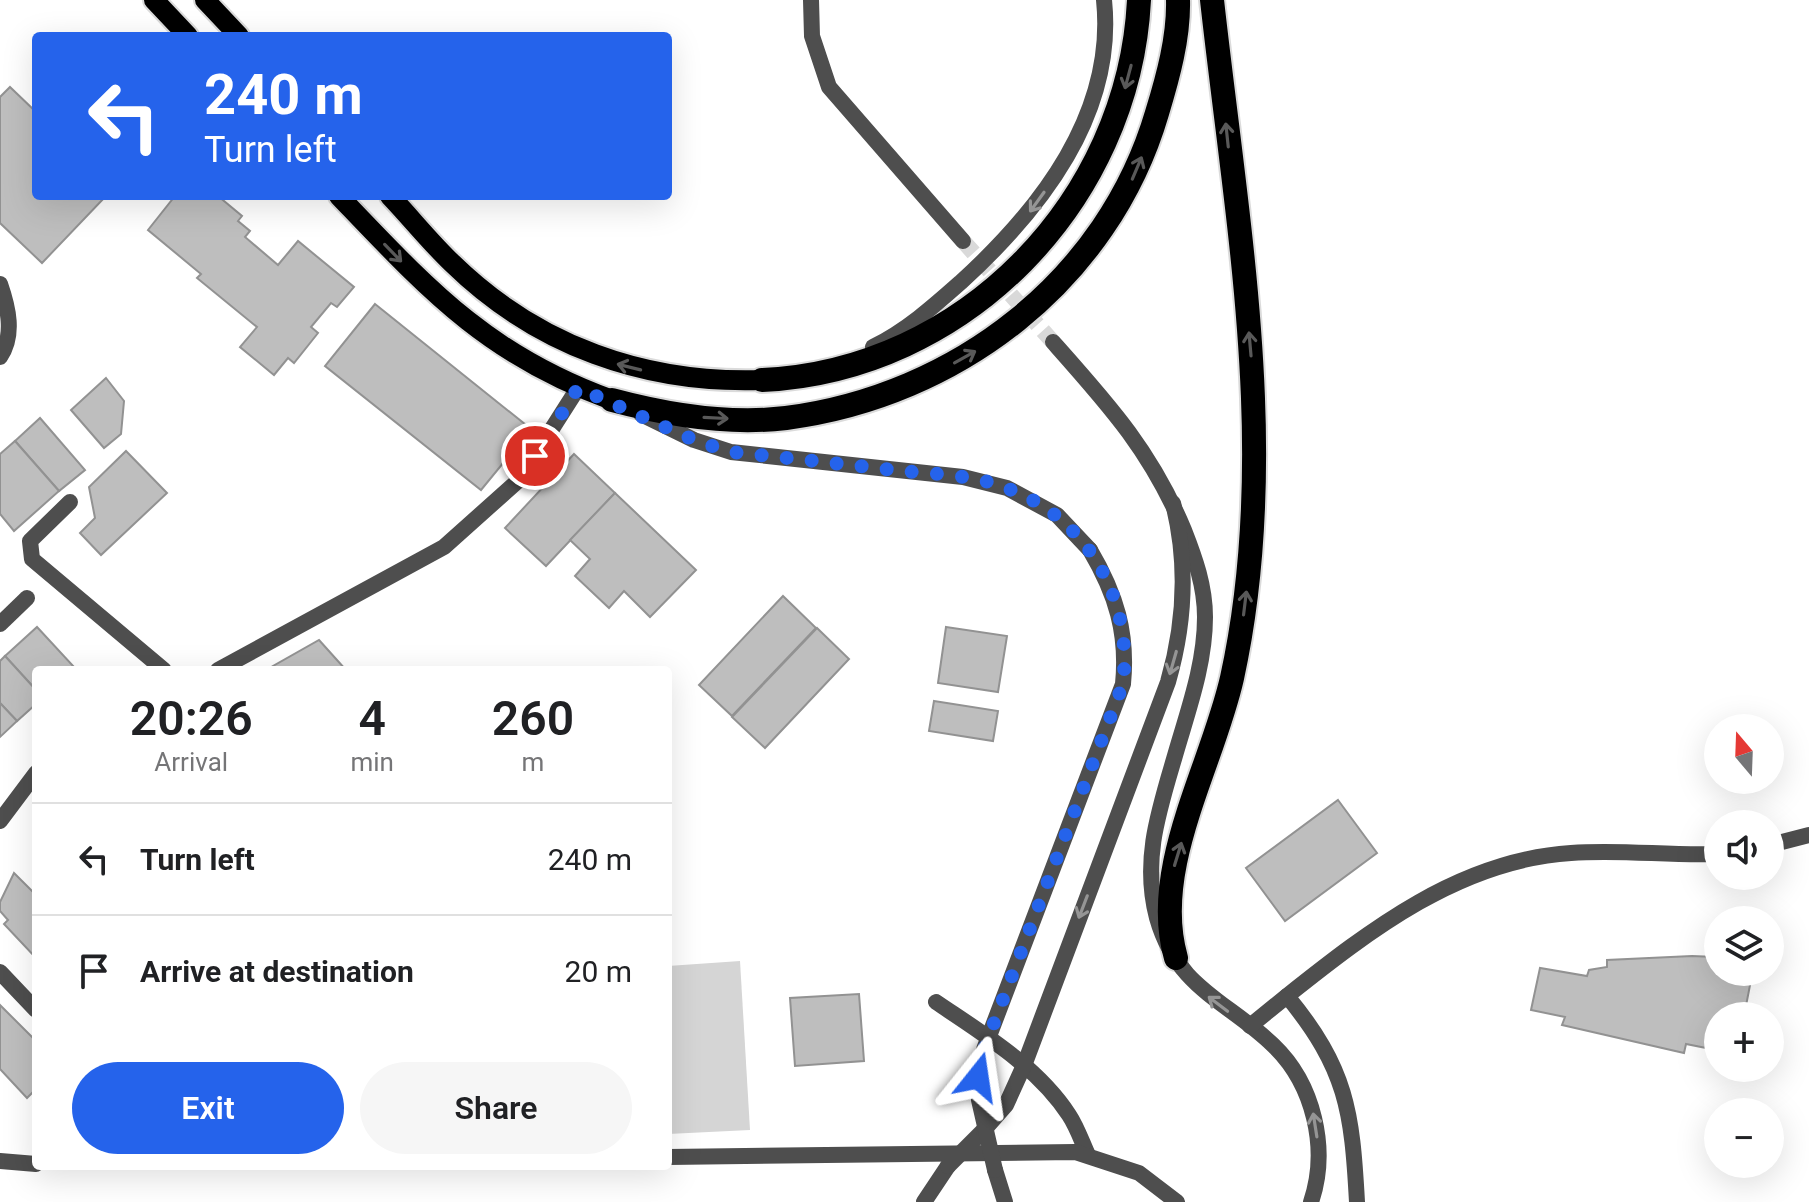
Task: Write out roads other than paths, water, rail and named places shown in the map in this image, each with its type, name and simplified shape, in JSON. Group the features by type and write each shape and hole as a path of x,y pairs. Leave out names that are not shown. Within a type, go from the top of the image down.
{"highway":[{"path":"762,380 812,376 884,355 963,313 1025,262 1079,195 1102,153 1131,65 1139,0"},
{"path":"612,400 655,412 698,417 784,418 880,397 926,379 974,353 1048,294 1110,220 1149,140 1171,58 1178,0"},
{"path":"1183,968 1168,931 1170,884 1228,696 1241,639 1254,515 1255,419 1212,0"}],"main road":[{"path":"154,0 184,32"},
{"path":"205,0 235,32"},
{"path":"343,200 407,267 499,347 578,388 612,400"},
{"path":"394,200 451,263 484,291 541,330 573,347 623,366 664,374 727,382 762,380"}],"street":[{"path":"811,0 812,36 829,87 963,241"},
{"path":"762,380 815,370 882,342 937,303 1019,227 1055,178 1088,112 1105,45 1104,0"},
{"path":"0,284 9,331 0,357"},
{"path":"1053,342 1122,421 1152,463 1173,503 1196,560 1204,592 1205,618 1195,688 1151,842 1149,871 1155,906 1165,941 1183,968 1209,998 1250,1026 1287,1060 1308,1098 1316,1120 1318,1148 1311,1202"},
{"path":"225,666 444,547 520,479 578,388"},
{"path":"612,400 694,440 731,452 963,477 1007,488 1057,515 1090,550 1106,577 1121,617 1125,660 1123,684 983,1052 978,1077 984,1130 1005,1202"},
{"path":"70,502 30,541 32,559 159,666"},
{"path":"924,1202 948,1166 1006,1105 1025,1063 1168,682 1178,647 1183,600 1182,550 1173,503"},
{"path":"0,624 27,598"},
{"path":"0,821 32,778"},
{"path":"1784,841 1809,835"},
{"path":"1250,1026 1369,932 1408,907 1489,873 1571,853 1704,854"},
{"path":"0,972 32,1006"},
{"path":"1287,996 1329,1053 1344,1093 1354,1140 1357,1202"},
{"path":"936,1002 1001,1047 1043,1083 1069,1116 1088,1155"},
{"path":"672,1157 1031,1150 1088,1155 1139,1173 1177,1202"},
{"path":"0,1161 32,1164"}],"tunnel":[{"path":"963,241 1053,342"}]}
